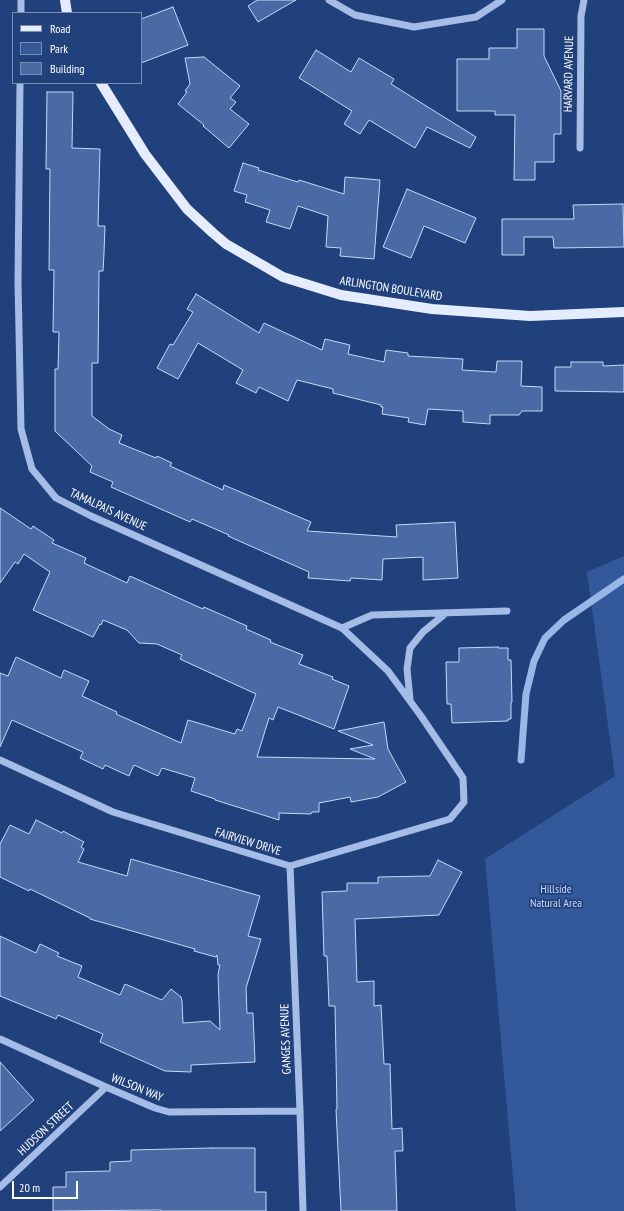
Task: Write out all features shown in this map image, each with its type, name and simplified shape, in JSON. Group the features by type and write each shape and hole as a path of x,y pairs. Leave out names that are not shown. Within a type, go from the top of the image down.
{"main road":[{"path":"65,0 67,12"},
{"name":"ARLINGTON BOULEVARD","path":"103,84 145,154 188,209 212,233 226,244 283,277 341,296 432,309 530,316 624,312"}],"street":[{"path":"21,0 21,12"},
{"path":"329,0 355,15 414,27 476,17 502,0"},
{"name":"HARVARD AVENUE","path":"580,148 581,16 584,0"},
{"name":"TAMALPAIS AVENUE","path":"20,84 18,282 21,429 32,469 56,498 91,516 342,628 388,671 421,716"},
{"path":"342,628 372,615 507,611"},
{"path":"410,700 407,670 410,648 422,632 446,613"},
{"name":"FAIRVIEW DRIVE","path":"0,760 113,812 290,866 450,819 464,802 463,778 421,716"},
{"name":"GANGES AVENUE","path":"290,866 303,1211"},
{"name":"WILSON WAY","path":"0,1039 106,1087 155,1108 169,1112 300,1111"},
{"name":"HUDSON STREET","path":"0,1188 106,1087"}],"green space":[{"name":"Hillside Natural Area","path":"624,556 624,1211 516,1211 485,859 615,776 587,572"}],"building":[{"path":"257,0 296,0 258,22 248,6"},
{"path":"173,7 188,45 142,63 142,19"},
{"path":"517,29 544,29 544,56 561,91 561,134 554,134 554,162 535,162 535,180 514,180 515,115 495,115 495,111 457,111 457,59 489,59 489,48 517,48"},
{"path":"316,50 351,72 359,58 394,79 391,84 476,137 470,148 427,127 415,148 369,120 360,134 344,124 352,111 299,78"},
{"path":"204,57 240,86 230,98 236,102 230,109 249,124 229,148 178,104 187,92 185,91 190,84 185,58"},
{"path":"47,92 73,92 72,148 100,149 98,226 105,226 103,271 99,271 98,363 92,363 92,416 109,429 122,435 119,443 156,458 157,456 172,463 170,466 223,490 224,485 311,522 307,531 397,537 396,525 455,522 458,578 423,580 423,557 383,559 382,580 351,578 350,581 308,578 309,572 228,536 229,535 192,519 190,522 111,487 113,482 90,472 92,466 55,431 55,369 58,369 59,332 53,332 54,270 49,270 50,169 46,169"},
{"path":"243,163 259,168 258,170 298,182 299,180 344,194 345,177 380,180 374,259 340,256 341,248 326,247 328,216 298,206 290,229 266,222 270,210 245,202 247,195 234,191"},
{"path":"407,189 476,218 465,243 424,226 411,258 383,247"},
{"path":"623,204 624,247 554,248 553,237 524,237 524,255 502,255 502,219 574,219 573,205"},
{"path":"196,294 259,333 264,323 322,350 325,339 350,345 348,354 384,362 386,350 408,353 408,356 463,359 462,370 496,372 497,361 522,361 521,386 542,387 542,411 522,411 519,415 490,415 490,424 463,422 463,411 428,409 425,425 408,422 409,418 382,414 383,407 381,407 381,405 333,393 333,389 297,380 288,401 259,387 256,393 236,383 243,370 198,343 178,379 157,368 170,344 173,345 193,312 187,309"},
{"path":"571,362 603,362 603,366 624,365 624,392 555,391 555,367 571,367"},
{"path":"0,508 31,529 33,526 54,540 52,543 86,558 84,563 127,583 130,576 203,609 204,607 247,626 246,629 271,640 270,642 303,655 299,664 333,677 332,679 349,686 334,729 278,707 273,720 269,718 257,757 375,759 350,749 373,745 338,731 384,722 388,749 406,782 378,797 351,802 350,797 319,803 319,812 312,812 311,814 279,813 279,820 191,791 195,778 162,768 158,776 134,765 129,776 105,765 103,769 80,758 83,752 12,720 0,747 0,673 8,676 16,657 61,678 64,670 89,681 82,696 117,712 116,714 181,743 188,720 235,734 237,729 242,731 256,694 180,659 182,655 157,644 139,643 127,630 103,620 93,637 33,610 50,572 24,554 18,564 15,562 0,583"},
{"path":"459,648 508,648 508,660 511,660 511,719 508,719 508,721 452,723 451,704 447,704 446,662 459,662"},
{"path":"36,820 62,833 63,831 84,842 81,847 84,849 78,862 127,876 131,859 260,896 248,936 261,939 246,988 247,1013 253,1013 255,1062 191,1065 191,1072 165,1071 100,1042 103,1034 58,1015 56,1019 0,996 0,936 36,953 40,944 59,953 57,956 82,966 78,977 120,995 125,984 162,1000 171,989 181,997 183,1023 210,1021 220,1030 218,974 220,965 218,965 217,955 216,957 194,951 195,949 90,919 30,889 29,891 0,877 0,844 10,825 29,834"},
{"path":"438,860 462,872 439,915 355,919 357,982 374,981 374,1006 381,1005 384,1064 390,1064 392,1129 402,1128 403,1151 395,1151 397,1211 341,1211 336,1109 335,1006 329,1006 327,956 324,956 322,892 347,891 347,883 378,883 378,877 430,876"},
{"path":"0,1062 34,1100 0,1131"},
{"path":"255,1148 255,1192 266,1192 266,1211 53,1211 53,1187 66,1187 66,1172 110,1171 110,1162 131,1161 131,1150"}],"waterway":[{"path":"521,760 526,694 534,661 545,638 564,620 624,579"}]}
